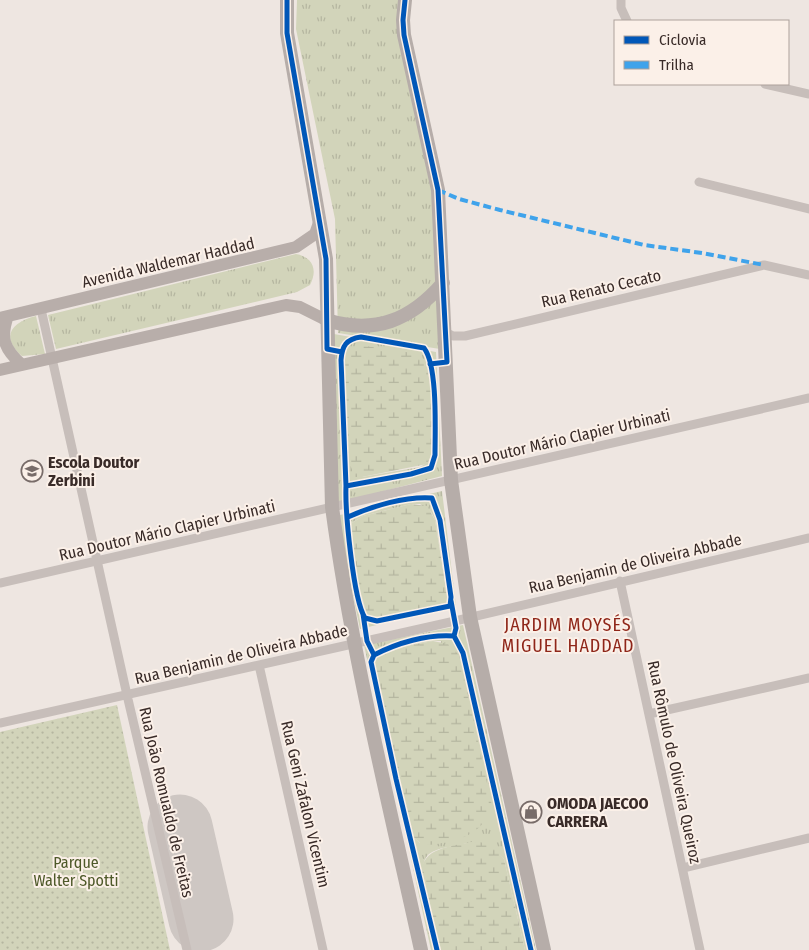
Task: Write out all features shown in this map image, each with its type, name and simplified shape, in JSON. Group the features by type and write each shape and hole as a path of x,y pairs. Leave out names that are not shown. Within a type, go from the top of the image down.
{"main road":[{"path":"287,0 287,33 303,135 326,259 332,507 354,644 421,950"},
{"path":"405,0 404,35 438,190 451,480 470,618 544,950"},
{"name":"Avenida Waldemar Haddad","path":"4,317 296,248 315,234 320,222 318,210"},
{"path":"0,370 287,305 300,308 326,320 345,324 381,325 398,319 426,302 443,283"},
{"path":"4,317 1,337 9,352 22,365"}],"street":[{"path":"622,0 621,8 627,20"},
{"path":"770,85 809,94"},
{"path":"699,182 809,209"},
{"name":"Rua Renato Cecato","path":"445,332 453,336 465,336 764,265 809,275"},
{"name":"Rua João Romualdo de Freitas","path":"41,309 126,696 187,950"},
{"name":"Rua Doutor Mário Clapier Urbinati","path":"0,583 809,398"},
{"name":"Rua Benjamin de Oliveira Abbade","path":"0,723 470,618 620,581 809,538"},
{"name":"Rua Rômulo de Oliveira Queiroz","path":"620,581 700,950"},
{"name":"Rua Geni Zafalon Vicentim","path":"260,665 323,950"},
{"path":"649,714 809,678"},
{"path":"683,868 809,838"}],"green space":[{"path":"297,0 400,0 435,195 440,349 338,333 335,219 296,29"},
{"path":"296,254 310,261 314,269 310,285 297,292 56,349 48,315"},
{"path":"36,316 45,354 22,356 11,343 11,331 20,322"},
{"path":"334,334 436,352 442,476 338,503","holes":["428,371 433,427 430,461 420,467 362,477"]},
{"path":"359,345 412,353 424,359 430,381 434,429 431,456 427,464 355,477 349,462 344,362 348,349"},
{"path":"442,491 456,606 360,629 340,533 340,515","holes":["411,504 420,504 431,512 435,520 448,597 444,605 381,617 366,610 363,601 352,523 363,516"]},
{"path":"411,504 427,506 435,520 448,601 444,605 381,617 370,615 365,606 359,582 354,554 352,523 363,516"},
{"path":"463,625 536,950 525,950 504,859 491,849 468,843 437,850 429,854 424,861 423,872 426,899 439,950 431,950 364,645","holes":["441,641 420,843 409,833 381,656 395,648"]},
{"path":"433,641 448,644 459,655 492,806 482,824 467,836 449,842 428,845 420,843 409,833 376,669 376,661 395,648"},
{"name":"Parque Walter Spotti","path":"117,705 170,950 0,950 0,732"},
{"path":"471,842 490,845 504,859 525,950 439,950 421,873 423,864 432,853 446,847"}],"runway":[{"path":"180,827 201,919"}],"marked path":[{"path":"438,190 459,199 500,210 644,245 702,253 764,265"}],"cycle path":[{"path":"287,0 287,33 326,259 327,349 342,352"},
{"path":"405,0 404,35 438,190 447,362 430,364"},
{"path":"361,337 424,348 432,369 434,383 435,455 431,468 411,474 346,486 341,360 342,351 348,341 361,337"},
{"path":"346,486 348,533 353,574 365,618 377,621 450,606 451,597 440,520 432,498 389,503 348,517"},
{"path":"451,601 456,628 454,636 463,653 531,950"},
{"path":"363,614 367,641 374,655 412,640 433,636 454,636"},
{"path":"374,655 371,662 396,779 437,950"}],"place":[{"name":"Escola Doutor Zerbini","path":"32,471"},
{"name":"OMODA JAECOO CARRERA","path":"531,812"}],"district":[{"name":"JARDIM MOYSÉS MIGUEL HADDAD","path":"568,635"}]}
